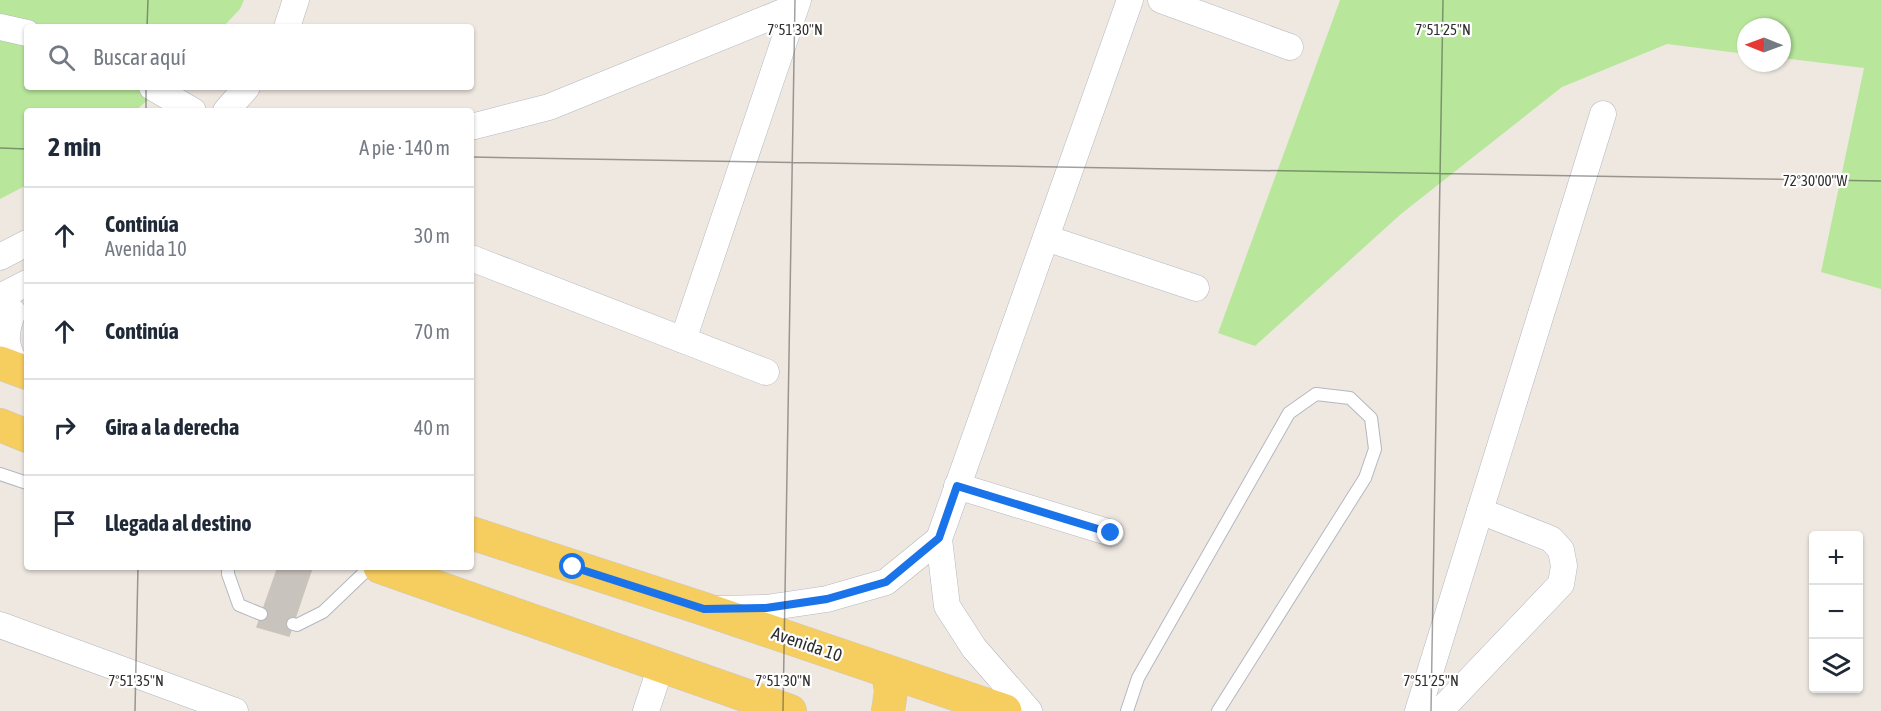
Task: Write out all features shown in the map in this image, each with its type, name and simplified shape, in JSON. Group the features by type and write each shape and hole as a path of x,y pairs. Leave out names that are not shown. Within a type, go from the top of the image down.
{"main road":[{"path":"0,425 24,435"},
{"name":"Avenida 10","path":"474,533 888,672 963,705 1005,711"},
{"path":"389,570 790,711"},
{"path":"888,672 891,691 888,711"}],"street":[{"path":"288,24 296,0"},
{"path":"1029,711 974,648 947,606 939,538 1130,0"},
{"path":"1161,0 1290,47"},
{"path":"474,126 549,107 796,3"},
{"path":"683,340 796,3"},
{"path":"0,27 24,32"},
{"path":"157,90 188,108"},
{"path":"229,108 244,90"},
{"path":"1418,711 1603,114"},
{"path":"1046,238 1196,288"},
{"path":"0,257 24,245"},
{"path":"474,259 766,372"},
{"path":"16,369 10,358 6,342 7,327 10,307 24,287"},
{"path":"957,486 1111,533"},
{"path":"1440,711 1561,584 1564,566 1561,550 1551,538 1480,511"},
{"path":"704,609 766,608 827,599 886,582 939,538"},
{"path":"0,625 235,711"},
{"path":"646,711 661,666"}],"lane":[{"path":"1127,711 1138,678 1289,413 1316,394 1350,398 1371,418 1375,448 1365,478 1218,711"},
{"path":"0,474 24,482"},
{"path":"228,570 239,605 261,614"},
{"path":"293,624 297,625 323,612 367,570"}],"green space":[{"path":"0,0 244,0 240,9 226,24 24,24 24,90 160,90 138,108 24,108 24,187 0,199"},
{"path":"1340,0 1881,0 1881,289 1821,272 1864,68 1791,59 1791,18 1737,18 1737,53 1667,44 1562,87 1401,214 1255,346 1218,333"}],"building":[{"path":"277,570 311,570 289,636 257,627"}],"route":[{"path":"573,567 704,609 766,608 827,599 886,582 939,538 957,486 1111,533"}]}
